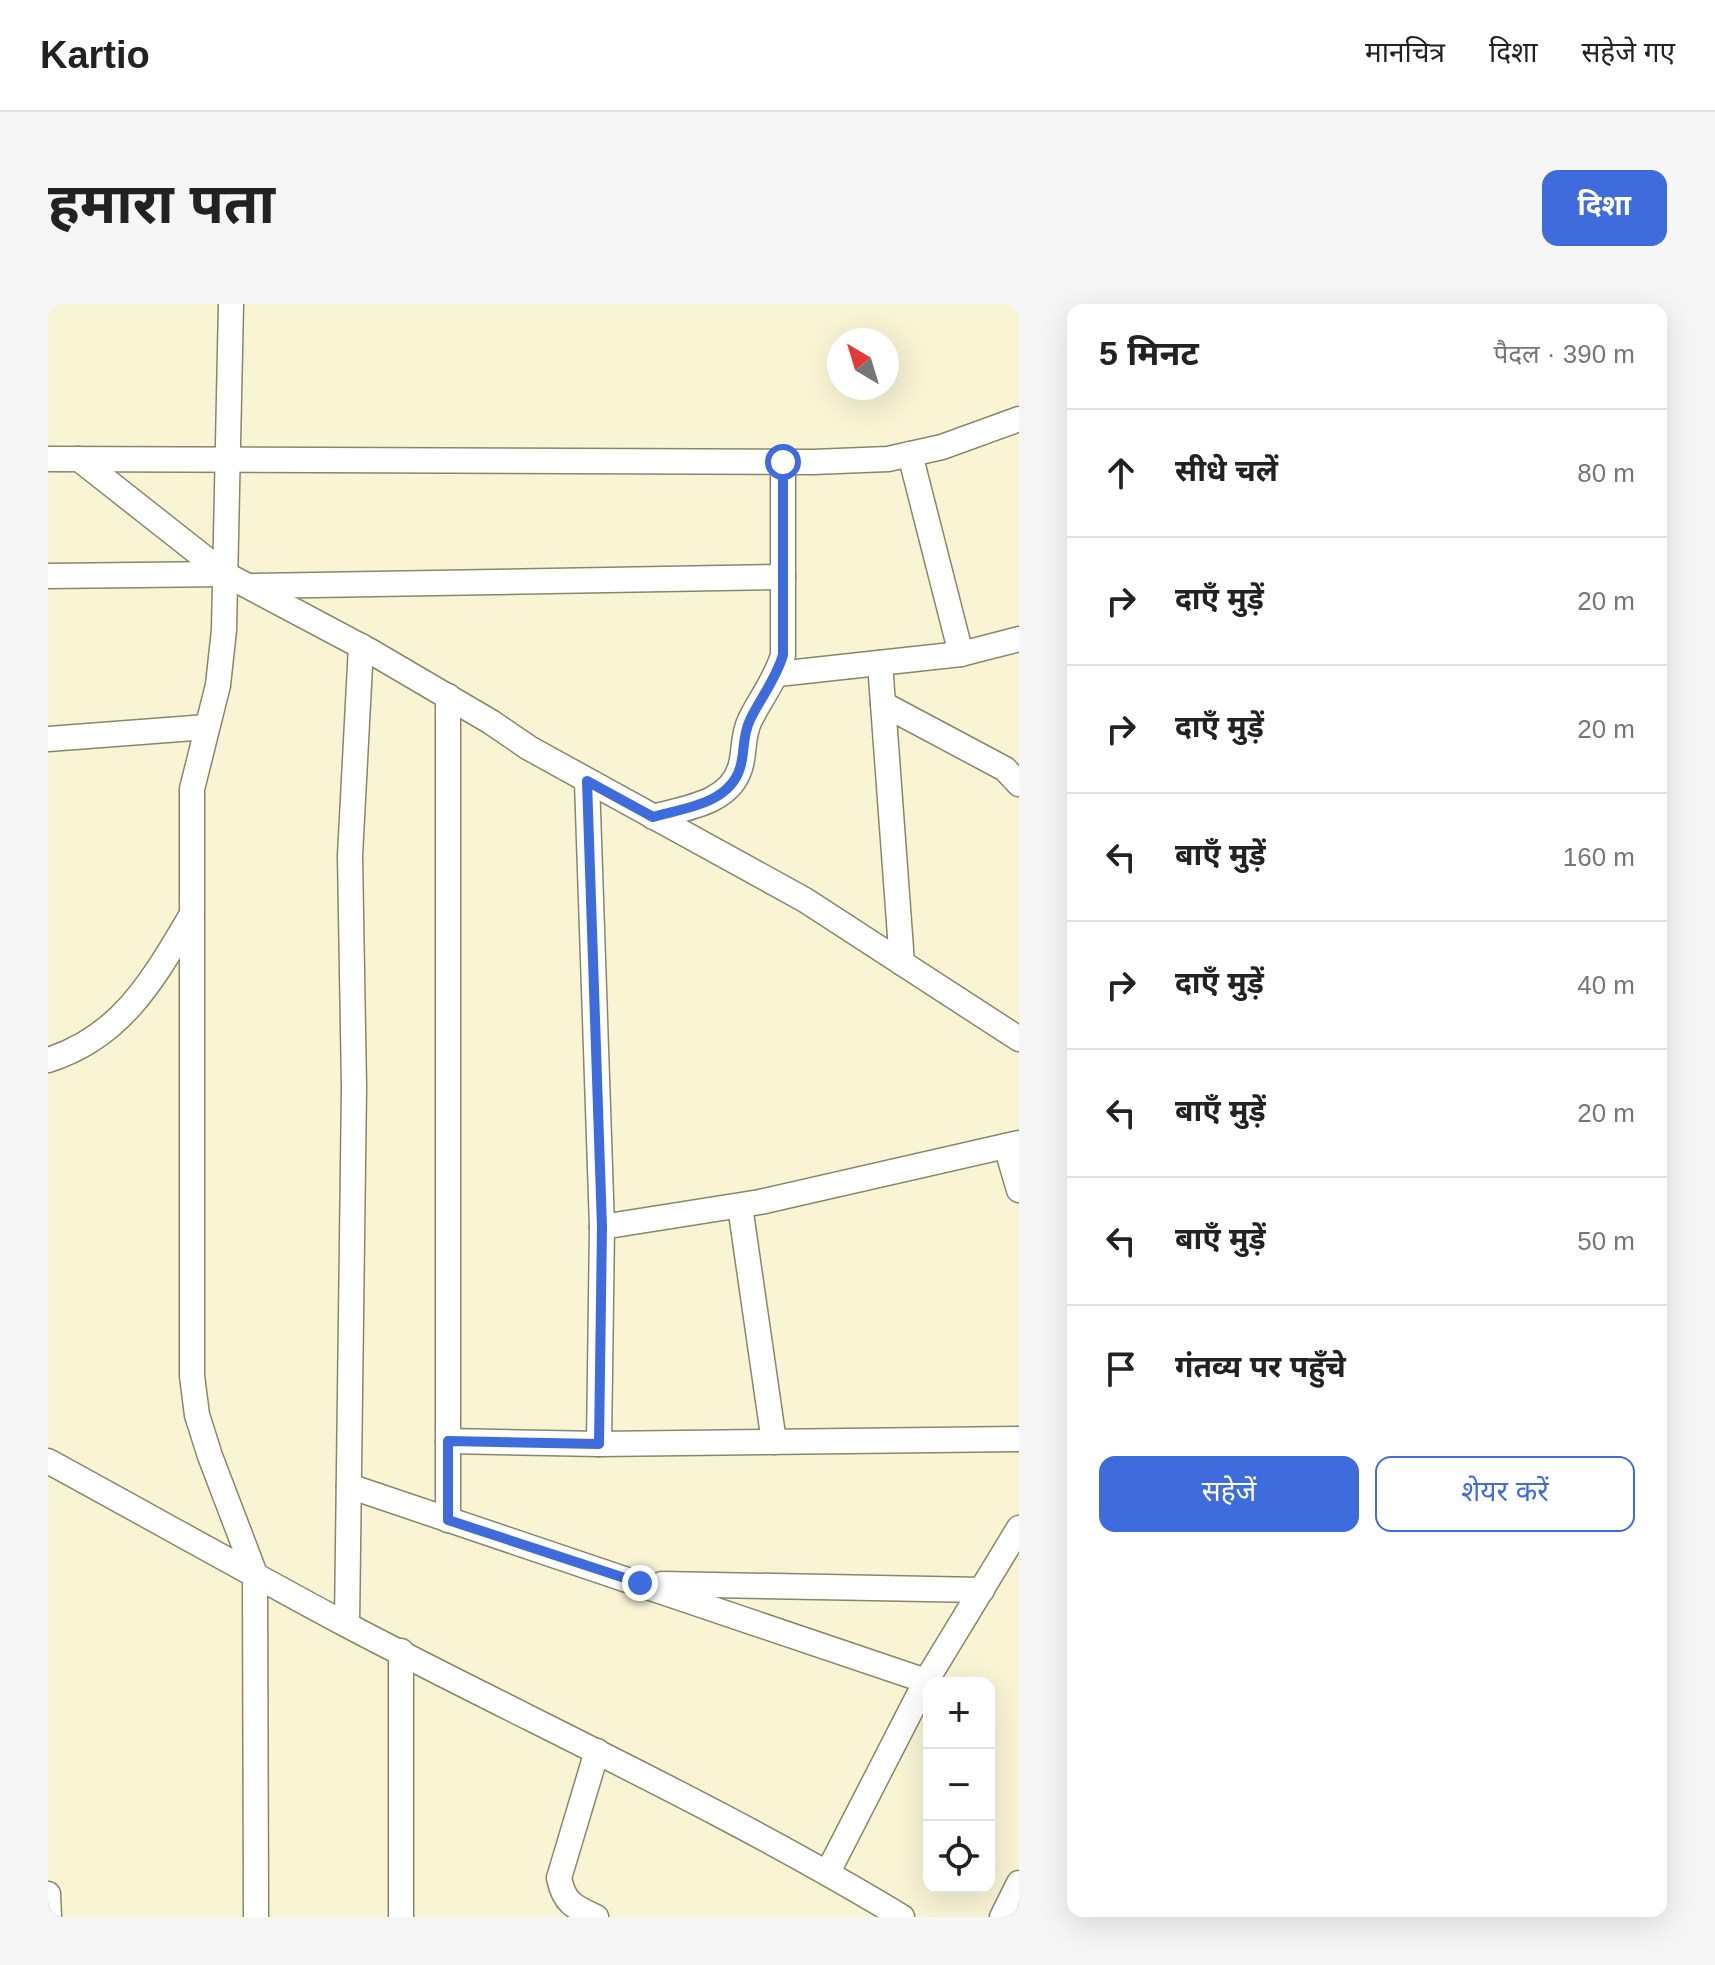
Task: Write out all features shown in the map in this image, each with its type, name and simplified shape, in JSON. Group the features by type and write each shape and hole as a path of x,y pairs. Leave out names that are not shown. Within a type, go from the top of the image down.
{"street":[{"path":"231,304 224,630 218,685 192,789 192,1376 197,1415 255,1574 256,1917"},
{"path":"48,459 783,462 888,459 942,447 1019,419"},
{"path":"910,454 961,654"},
{"path":"79,459 225,574 361,646 448,696 529,748 805,900 1019,1039"},
{"path":"653,817 722,795 740,768 749,722 778,674 783,655 783,462"},
{"path":"48,576 225,574"},
{"path":"250,586 783,577"},
{"path":"778,674 961,654 1019,639"},
{"path":"347,1624 354,1087 350,856 361,646"},
{"path":"880,663 902,963"},
{"path":"448,696 448,1520"},
{"path":"883,704 1005,769 1019,784"},
{"path":"48,739 207,727"},
{"path":"587,781 602,1227 599,1444"},
{"path":"48,1060 62,1056 120,1020 152,981 191,916"},
{"path":"602,1227 740,1206 1013,1145 1019,1190"},
{"path":"740,1206 774,1442"},
{"path":"448,1441 599,1444 1019,1439"},
{"path":"48,1461 347,1624 828,1872 902,1917"},
{"path":"349,1486 923,1680"},
{"path":"928,1677 1019,1528"},
{"path":"640,1583 982,1590"},
{"path":"401,1651 401,1917"},
{"path":"828,1872 923,1687"},
{"path":"596,1917 575,1907 562,1894 559,1878 597,1751"},
{"path":"1002,1917 1019,1883"},
{"path":"48,1894 49,1917"}],"route":[{"path":"640,1583 448,1520 448,1441 599,1444 602,1227 587,781 653,817 722,795 732,783 740,768 749,722 778,674 783,655 783,462"}]}
